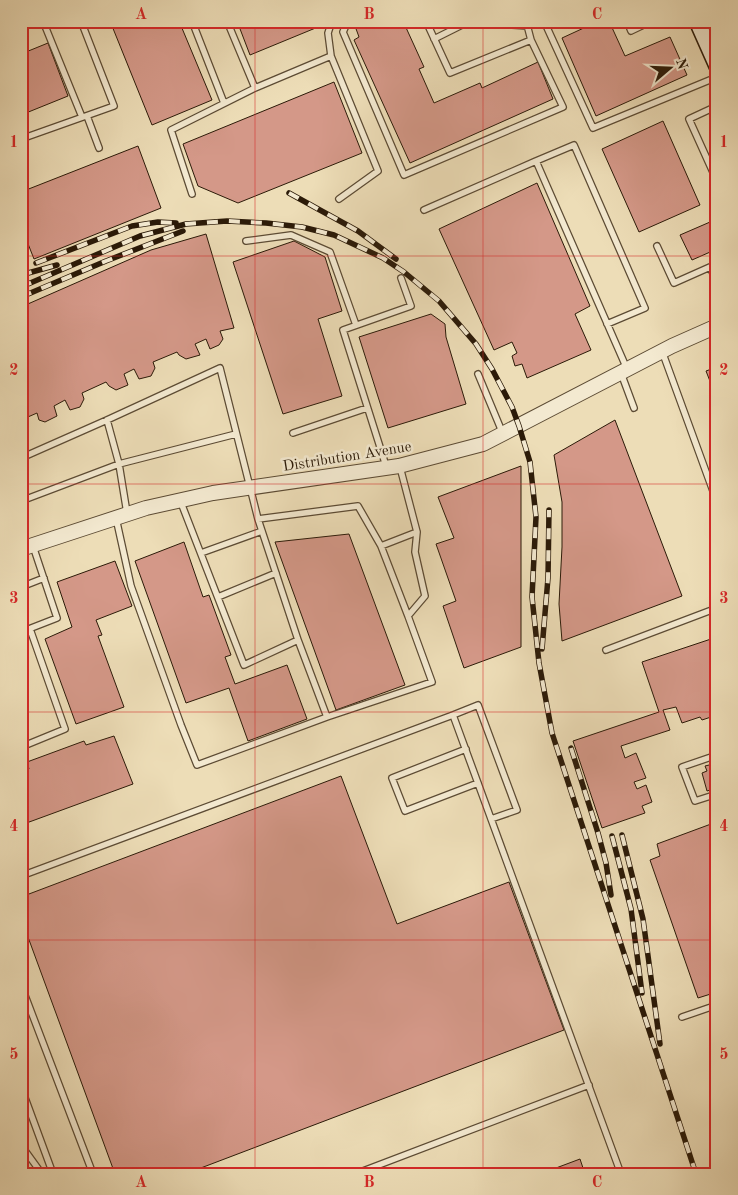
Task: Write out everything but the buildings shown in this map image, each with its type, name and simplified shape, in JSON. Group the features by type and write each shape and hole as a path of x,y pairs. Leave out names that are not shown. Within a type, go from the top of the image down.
{"main road":[{"path":"697,21 717,66"}],"street":[{"name":"Distribution Avenue","path":"27,548 146,508 180,500 213,493 393,467 483,444 662,351 717,326"}],"lane":[{"path":"43,21 99,148"},
{"path":"21,139 114,106 81,21"},
{"path":"192,21 224,103"},
{"path":"228,21 255,88"},
{"path":"332,21 328,33 331,56 378,171 339,199"},
{"path":"348,21 343,32 404,175 563,107 531,40 527,24 468,22 434,39"},
{"path":"426,21 450,73 531,40"},
{"path":"544,21 593,128 717,77"},
{"path":"627,21 631,31 652,21"},
{"path":"192,194 171,130 255,88 331,56"},
{"path":"717,106 689,119 717,181"},
{"path":"424,210 574,145 645,308 607,324"},
{"path":"536,161 607,324 624,371 634,408"},
{"path":"246,241 291,236 330,252 356,325"},
{"path":"657,246 674,283 710,267 717,282"},
{"path":"401,278 411,306 343,330 367,408 393,467 417,532 415,552 425,596 408,616"},
{"path":"662,351 717,502"},
{"path":"21,458 220,368 258,519 298,640 327,717"},
{"path":"478,374 504,434"},
{"path":"293,433 367,408"},
{"path":"107,420 119,464 122,516 131,586 197,765 327,717 432,682 381,546 358,506 258,519"},
{"path":"21,501 119,464 236,434"},
{"path":"180,500 244,665 298,640"},
{"path":"200,553 262,532"},
{"path":"381,546 417,532"},
{"path":"21,632 57,618 44,578 27,548"},
{"path":"218,597 276,573"},
{"path":"21,587 44,578"},
{"path":"606,650 717,608"},
{"path":"21,733 24,746 65,729 30,628"},
{"path":"21,876 478,705 517,810 491,819"},
{"path":"453,714 621,1174"},
{"path":"466,750 392,778 405,811 478,783"},
{"path":"717,755 682,767 695,802 717,794"},
{"path":"21,985 93,1174"},
{"path":"682,1016 717,1005"},
{"path":"355,1174 589,1086"},
{"path":"21,1087 53,1174"},
{"path":"21,1145 42,1174"}],"railway":[{"path":"289,193 358,231 396,259"},
{"path":"21,287 140,236 186,224 227,221 302,227 334,235 383,258 404,272 439,301 476,344 512,407 530,462 536,517 532,597 539,663 552,733 696,1174"},
{"path":"36,263 132,226 158,222 176,223"},
{"path":"21,297 183,231"},
{"path":"21,275 57,265"},
{"path":"542,649 548,578 549,510"},
{"path":"571,748 598,833 606,863 611,895"},
{"path":"622,835 643,919 660,1044"},
{"path":"612,836 631,909 642,993"}]}
